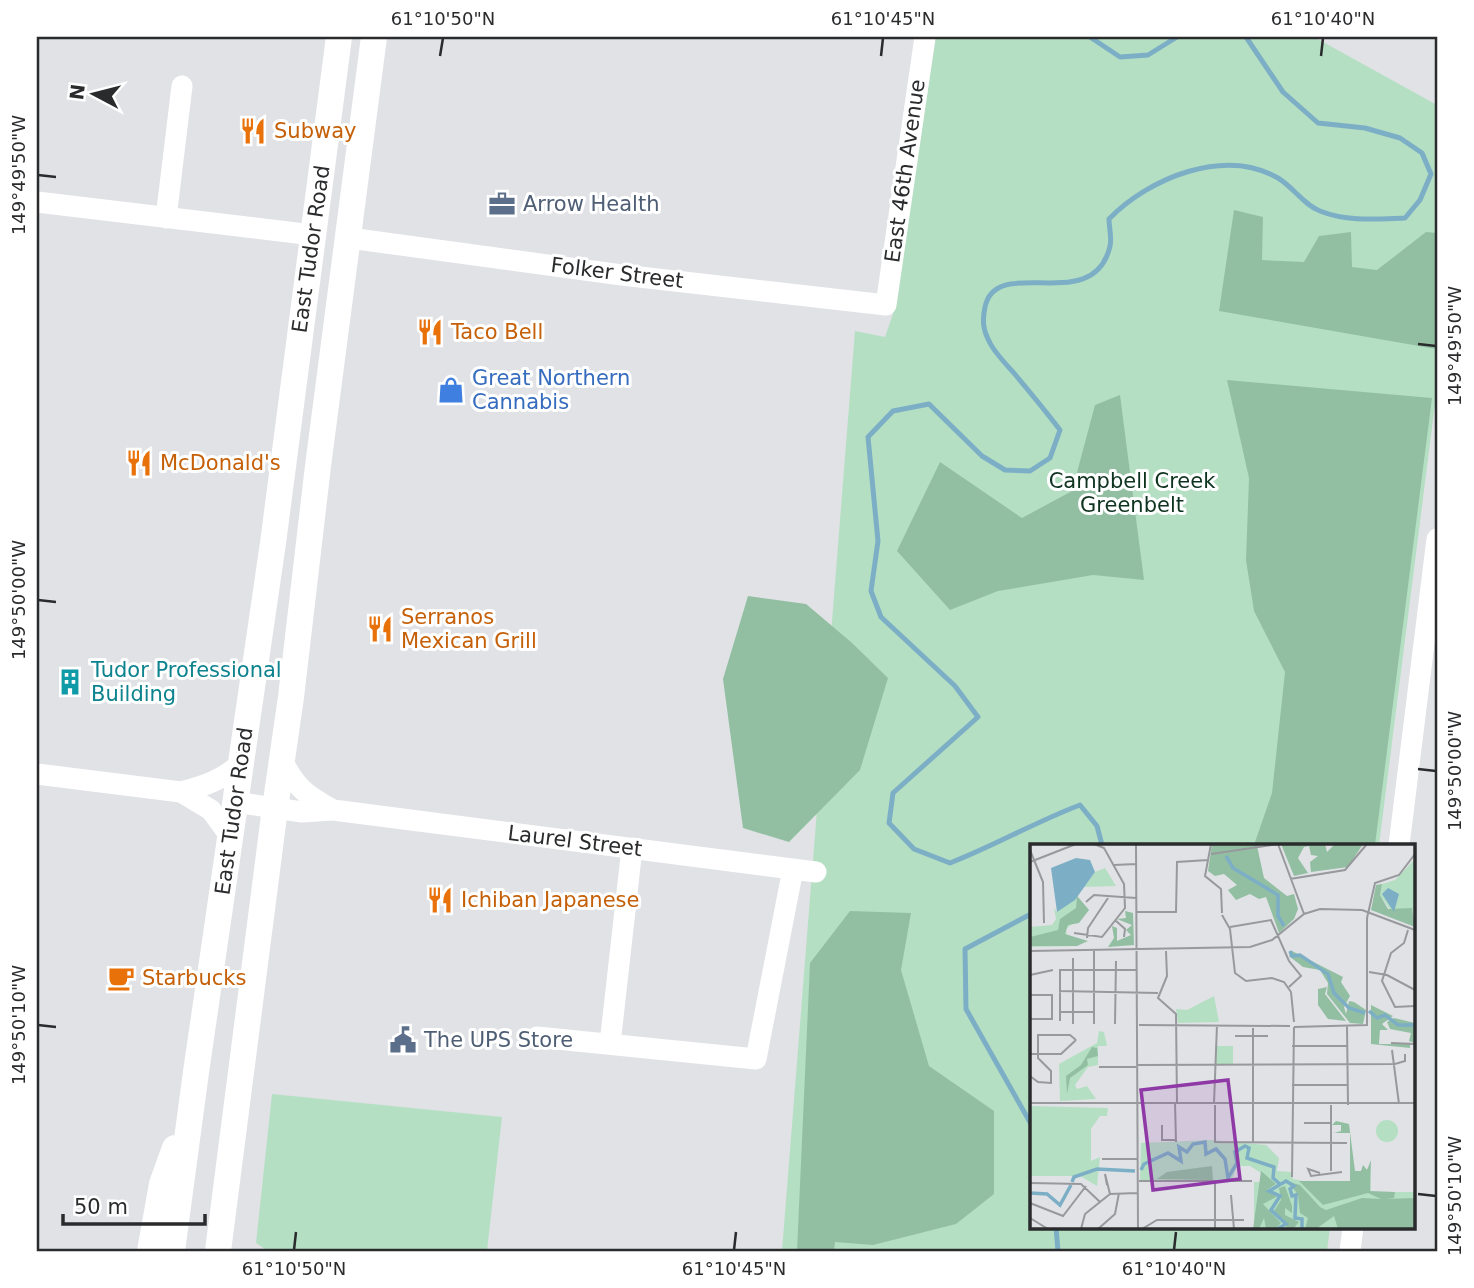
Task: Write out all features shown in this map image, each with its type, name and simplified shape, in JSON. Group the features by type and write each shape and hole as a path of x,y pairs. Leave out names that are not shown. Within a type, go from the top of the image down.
{"main road":[{"name":"East Tudor Road","path":"172,1251 273,543 339,37"},
{"name":"East Tudor Road","path":"218,1251 275,808 292,697 318,466 374,37"},
{"path":"326,138 340,150 334,225 336,231 349,238"},
{"path":"313,235 327,260 327,311 338,325"},
{"path":"150,1251 164,1176 190,1110"}],"street":[{"name":"East 46th Avenue","path":"886,305 925,37"},
{"path":"166,218 183,86"},
{"path":"37,202 313,235"},
{"name":"Folker Street","path":"349,238 622,275 886,305"},
{"path":"1399,844 1437,539"},
{"name":"Laurel Street","path":"282,760 303,792 333,810"},
{"path":"37,774 181,792 212,783 241,764"},
{"path":"181,792 211,810 230,836"},
{"name":"Laurel Street","path":"234,803 302,812 333,810 816,872"},
{"path":"610,1044 632,848"},
{"path":"537,1037 756,1059 793,869"},
{"path":"1350,1251 1353,1228"}],"green space":[{"name":"Campbell Creek Greenbelt","path":"936,37 1314,37 1437,105 1437,388 1379,844 1030,844 1030,1228 1330,1228 1327,1251 782,1251 855,331 885,337 893,314"},
{"path":"1234,210 1263,217 1262,260 1304,262 1319,236 1351,232 1352,267 1377,270 1426,232 1437,233 1436,349 1219,311"},
{"path":"1227,380 1432,398 1375,844 1254,844 1272,793 1285,672 1254,611 1246,560 1249,478"},
{"path":"1120,395 1144,580 1093,575 998,591 950,610 897,551 940,462 1022,518 1072,491 1095,405"},
{"path":"748,596 806,604 888,678 860,770 789,842 743,828 723,679"},
{"path":"850,911 911,913 901,970 929,1066 994,1111 994,1194 956,1224 873,1245 835,1242 834,1251 797,1251 810,963"},
{"path":"272,1094 502,1117 487,1251 268,1251 256,1243"}],"waterway":[{"path":"1090,37 1120,57 1148,55 1177,37"},
{"path":"1102,844 1097,826 1080,805 950,863 914,849 889,823 893,793 978,717 955,686 881,617 871,591 878,541 868,437 893,411 929,404 982,456 1005,470 1030,471 1050,458 1060,430 992,347 984,325 985,307 993,292 1007,285 1066,282 1085,278 1100,267 1110,246 1109,219 1145,191 1188,171 1234,166 1257,169 1278,178 1320,211 1362,219 1405,218 1420,200 1431,174 1422,153 1400,138 1365,128 1318,123 1283,92 1246,37"},
{"path":"1030,915 965,949 966,1009 1030,1122"},
{"path":"1056,1228 1058,1251"}],"place":[{"name":"Subway","path":"253,131"},
{"name":"Arrow Health","path":"502,204"},
{"name":"Taco Bell","path":"430,332"},
{"name":"Great Northern Cannabis","path":"451,390"},
{"name":"McDonald's","path":"139,463"},
{"name":"Serranos Mexican Grill","path":"380,629"},
{"name":"Tudor Professional Building","path":"70,682"},
{"name":"Ichiban Japanese","path":"440,900"},
{"name":"Starbucks","path":"121,978"},
{"name":"The UPS Store","path":"403,1040"}]}
